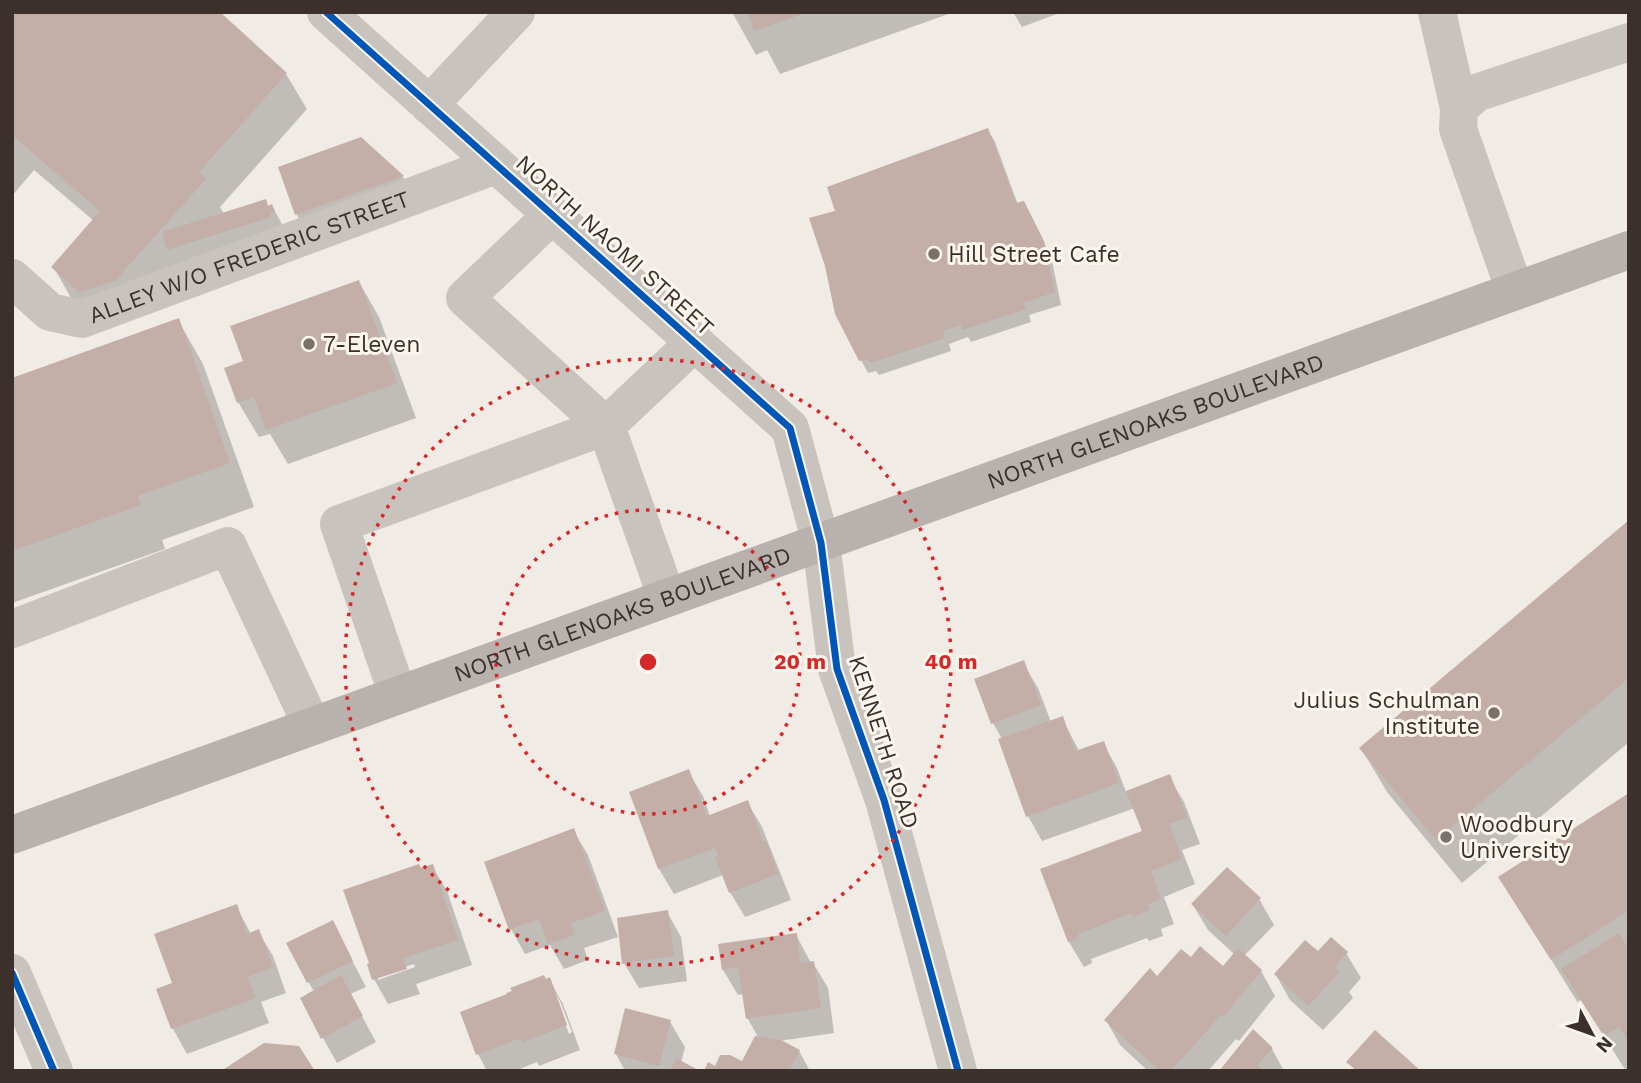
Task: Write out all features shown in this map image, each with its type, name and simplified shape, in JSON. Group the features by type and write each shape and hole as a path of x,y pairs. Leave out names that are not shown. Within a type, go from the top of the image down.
{"main road":[{"name":"NORTH GLENOAKS BOULEVARD","path":"12,835 1629,250"}],"street":[{"name":"NORTH NAOMI STREET","path":"326,12 790,428 821,542"},
{"path":"429,105 516,12"},
{"path":"1437,12 1459,108 1458,129 1515,291"},
{"path":"1459,108 1476,93 1629,42"},
{"name":"ALLEY W/O FREDERIC STREET","path":"12,278 50,313 82,319 496,165"},
{"path":"552,215 465,298 606,426 667,598"},
{"path":"398,695 339,524 606,426 695,342"},
{"name":"KENNETH ROAD","path":"821,542 837,669 884,800 958,1071"},
{"path":"12,629 228,547 313,726"},
{"path":"12,973 54,1071"}],"building":[{"path":"12,12 220,12 287,73 199,172 206,179 115,281 79,292 51,267 100,211 12,135"},
{"path":"747,12 805,12 805,13 754,31"},
{"name":"Hill Street Cafe","path":"988,128 1016,203 1024,201 1044,241 1055,292 1023,303 1026,309 963,330 961,325 943,331 945,338 871,363 867,359 859,361 835,314 825,266 809,218 835,211 827,187"},
{"path":"361,137 404,176 295,215 278,167"},
{"path":"266,199 268,206 272,204 275,212 270,213 271,217 167,250 162,232"},
{"name":"7-Eleven","path":"359,280 397,383 266,430 254,397 237,403 224,368 243,361 230,326"},
{"path":"179,318 230,463 138,496 141,505 12,551 12,378"},
{"name":"Julius Schulman Institute","path":"1629,520 1629,678 1436,840 1359,748"},
{"path":"1024,660 1041,705 991,724 974,679"},
{"path":"1063,716 1075,751 1104,741 1119,783 1026,817 998,739"},
{"path":"689,769 707,816 748,800 778,874 729,893 715,857 718,856 715,848 658,869 629,792"},
{"path":"1170,774 1187,818 1169,824 1182,859 1151,871 1161,899 1148,904 1150,910 1133,917 1132,913 1078,934 1079,938 1068,942 1040,869 1142,831 1126,791"},
{"path":"1629,793 1629,910 1551,960 1498,877"},
{"path":"574,828 605,911 571,923 575,935 548,944 539,919 509,930 484,862"},
{"path":"419,864 421,868 433,864 458,940 403,958 407,969 372,980 367,964 369,963 343,890"},
{"path":"1227,867 1261,898 1226,936 1191,904"},
{"path":"237,904 247,934 259,929 273,967 248,977 256,998 171,1029 156,989 172,983 154,934"},
{"path":"668,910 674,956 622,964 617,918"},
{"path":"333,920 353,961 307,983 286,943"},
{"path":"797,933 800,963 814,961 821,1008 746,1019 738,967 722,970 718,944"},
{"path":"1619,933 1629,949 1629,1042 1619,1027 1604,1036 1561,969"},
{"path":"1331,937 1348,952 1335,967 1340,972 1308,1006 1274,974 1305,940 1318,951"},
{"path":"1200,946 1223,966 1238,948 1262,970 1223,1017 1221,1015 1171,1071 1160,1071 1104,1020 1150,968 1157,976 1181,949 1191,957"},
{"path":"341,975 363,1016 321,1039 300,998"},
{"path":"544,975 546,979 550,977 567,1025 523,1042 521,1038 476,1055 460,1012 507,994 512,991 510,988"},
{"path":"625,1008 671,1020 659,1066 614,1054"},
{"path":"1253,1029 1273,1048 1257,1065 1264,1071 1219,1071"},
{"path":"1375,1030 1421,1071 1357,1071 1346,1062"},
{"path":"755,1036 781,1040 800,1050 789,1071 704,1071 708,1062 715,1066 720,1055 730,1055 742,1061"},
{"path":"264,1043 299,1046 315,1071 221,1071"},
{"path":"676,1058 700,1071 670,1071"}],"cycle path":[{"path":"326,12 790,428 821,543 837,669 884,800 958,1071"},
{"path":"12,973 54,1071"}],"place":[{"name":"Hill Street Cafe","path":"934,254"},
{"name":"7-Eleven","path":"309,344"},
{"name":"Julius Schulman Institute","path":"1494,713"},
{"name":"Woodbury University","path":"1446,837"}]}
